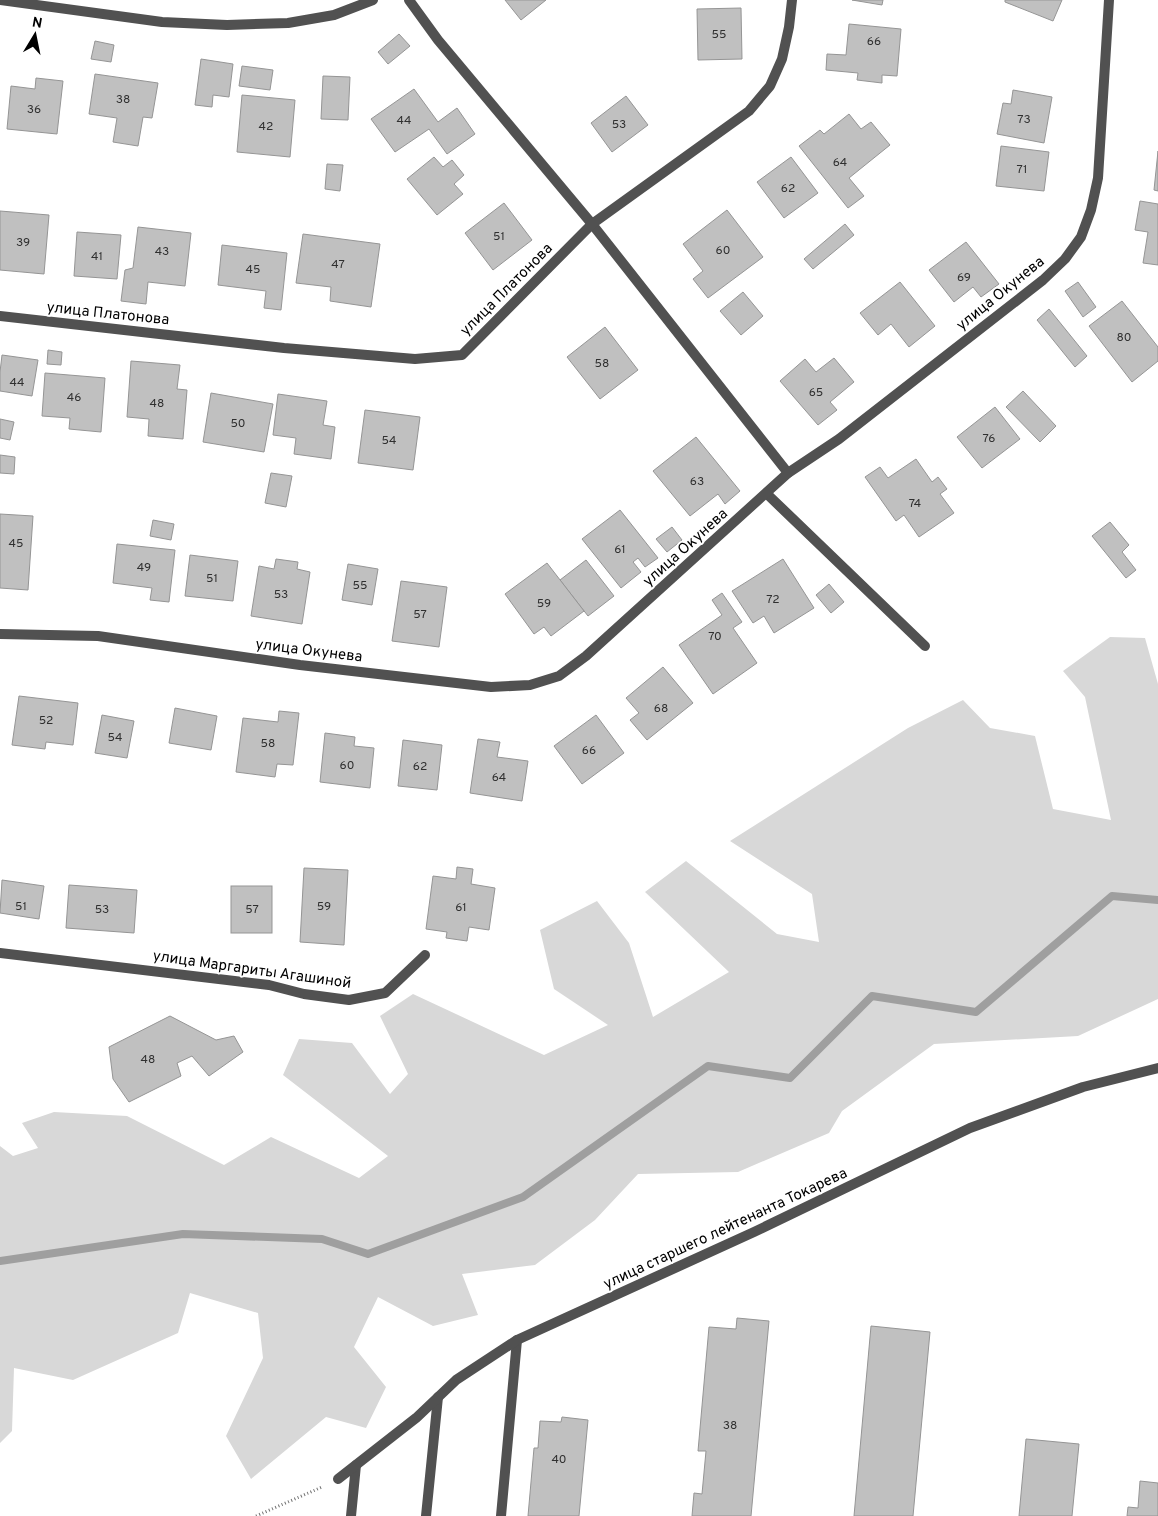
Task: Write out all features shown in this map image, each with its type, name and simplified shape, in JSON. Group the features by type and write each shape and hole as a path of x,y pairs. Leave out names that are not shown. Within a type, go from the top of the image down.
{"street":[{"path":"0,0 162,22 227,25 288,23 306,20 334,15 373,0"},
{"path":"409,0 438,40 592,224 788,473"},
{"name":"улица Платонова","path":"0,316 294,349 415,359 462,355 592,224 749,111 770,86 782,59 789,27 792,0"},
{"name":"улица Окунева","path":"0,634 98,636 300,665 491,687 530,685 559,676 586,656 788,473 839,439 1043,280 1065,259 1081,237 1091,210 1098,178 1109,0"},
{"path":"767,494 925,646"},
{"name":"улица Маргариты Агашиной","path":"0,953 269,985 304,994 350,1000 385,993 425,955"},
{"name":"улица старшего лейтенанта Токарева","path":"338,1479 416,1418 456,1380 517,1340 754,1232 970,1128 1083,1087 1158,1068"},
{"path":"501,1516 517,1340"},
{"path":"426,1516 438,1397"},
{"path":"351,1516 356,1465"}],"path":[{"path":"256,1516 338,1479"}],"shaded area":[{"path":"1110,637 1145,638 1158,684 1158,999 1078,1036 934,1044 842,1111 829,1133 738,1172 638,1174 595,1220 535,1265 462,1274 478,1315 433,1326 378,1297 354,1347 386,1387 366,1428 326,1417 251,1479 226,1436 263,1358 258,1313 190,1293 178,1333 73,1380 14,1368 12,1431 0,1443 0,1146 13,1156 38,1148 22,1123 54,1112 127,1116 224,1165 271,1137 359,1178 388,1156 283,1075 299,1039 352,1043 390,1094 408,1074 380,1016 413,994 544,1055 608,1025 554,989 540,930 597,901 629,943 653,1017 729,972 645,892 686,861 777,934 819,942 812,894 730,841 908,728 963,700 990,728 1035,736 1053,809 1111,820 1085,697 1063,671"}],"building":[{"path":"505,0 546,0 521,20"},
{"path":"852,0 883,0 882,5"},
{"path":"1005,0 1062,0 1053,21 1005,2"},
{"path":"741,8 742,59 698,60 697,9"},
{"path":"849,24 901,29 897,76 882,75 882,83 857,80 858,73 826,70 827,54 846,55"},
{"path":"399,34 410,46 388,64 378,52"},
{"path":"95,41 114,45 111,62 91,59"},
{"path":"201,59 233,64 229,97 213,95 212,107 195,105"},
{"path":"242,66 273,70 270,90 239,86"},
{"path":"95,74 158,83 152,118 143,117 138,146 113,142 117,118 89,114"},
{"path":"323,76 350,77 348,120 321,119"},
{"path":"36,78 63,81 57,134 7,129 11,86 35,89"},
{"path":"414,89 438,122 457,108 475,134 447,154 429,129 395,152 371,119"},
{"path":"1013,90 1052,97 1044,143 997,134 1003,103 1011,104"},
{"path":"242,95 295,100 290,157 237,152"},
{"path":"626,96 648,125 612,152 591,123"},
{"path":"849,114 861,129 871,122 890,145 849,178 864,196 848,208 799,146 820,130 824,134"},
{"path":"1001,146 1049,152 1044,191 996,186"},
{"path":"1158,151 1158,191 1154,190"},
{"path":"434,157 443,167 452,160 464,175 454,184 463,194 437,215 407,179"},
{"path":"791,157 818,193 784,218 757,182"},
{"path":"327,164 343,165 340,191 325,189"},
{"path":"1140,201 1158,204 1158,265 1143,263 1148,232 1135,230"},
{"path":"504,203 532,240 493,270 465,233"},
{"path":"727,210 763,257 708,298 693,279 703,271 683,244"},
{"path":"0,211 49,215 44,274 0,270"},
{"path":"845,224 854,235 813,269 804,259"},
{"path":"138,227 191,233 185,286 148,282 146,304 121,301 125,270 133,268"},
{"path":"77,232 121,235 117,279 74,276"},
{"path":"303,234 380,244 371,307 330,301 331,287 296,283"},
{"path":"966,242 999,284 981,297 973,287 954,302 929,270"},
{"path":"222,245 287,253 281,310 264,308 266,291 218,285"},
{"path":"900,282 935,326 909,347 891,324 878,335 860,313"},
{"path":"1078,282 1096,307 1083,317 1065,291"},
{"path":"743,292 763,316 741,335 720,311"},
{"path":"1122,301 1158,347 1158,361 1132,382 1089,326"},
{"path":"1049,309 1087,356 1075,367 1037,320"},
{"path":"605,327 638,370 600,399 567,357"},
{"path":"48,350 62,352 61,365 47,364"},
{"path":"2,355 38,360 32,396 0,391"},
{"path":"834,358 854,382 830,402 837,410 818,425 780,381 805,359 816,372"},
{"path":"131,361 180,365 177,389 187,390 183,439 148,436 149,419 127,417"},
{"path":"45,373 105,378 101,432 69,429 70,418 42,416"},
{"path":"1023,391 1056,426 1040,442 1006,407"},
{"path":"211,393 273,404 264,452 203,442"},
{"path":"278,394 327,401 323,425 335,427 331,459 294,454 296,438 273,435"},
{"path":"995,407 1020,439 982,468 957,437"},
{"path":"365,410 420,417 413,470 358,463"},
{"path":"0,419 14,422 10,440 0,438"},
{"path":"696,437 740,491 725,504 718,494 690,516 653,471"},
{"path":"0,455 15,457 14,474 0,473"},
{"path":"916,459 932,482 938,477 947,489 940,494 954,513 919,537 904,515 896,521 865,477 880,467 888,478"},
{"path":"271,473 292,476 286,507 265,503"},
{"path":"620,510 658,558 645,567 638,558 633,562 641,572 621,588 582,539"},
{"path":"0,514 33,516 28,590 0,588"},
{"path":"153,520 174,524 171,540 150,536"},
{"path":"1110,522 1129,545 1122,552 1136,570 1126,578 1092,536"},
{"path":"672,527 682,540 667,552 656,539"},
{"path":"117,544 175,550 169,602 150,600 152,588 113,583"},
{"path":"190,555 238,561 233,601 185,596"},
{"path":"276,559 298,562 297,569 310,572 302,624 251,616 259,566 274,569"},
{"path":"783,559 814,608 774,633 764,616 753,623 732,591"},
{"path":"586,560 614,596 588,616 560,580"},
{"path":"547,563 584,611 551,636 544,627 534,634 505,594"},
{"path":"348,564 378,569 372,605 342,600"},
{"path":"401,581 447,587 439,647 392,641"},
{"path":"829,584 844,602 831,613 816,595"},
{"path":"722,593 742,622 733,628 757,663 713,694 679,645 722,615 712,600"},
{"path":"663,667 693,703 647,740 630,720 639,713 626,698"},
{"path":"19,696 78,703 73,745 46,742 45,749 12,745"},
{"path":"175,708 217,716 211,750 169,743"},
{"path":"279,711 299,713 293,765 277,764 275,777 236,772 243,718 278,722"},
{"path":"102,715 134,721 127,758 95,753"},
{"path":"596,715 624,753 582,784 554,746"},
{"path":"325,733 355,737 354,746 374,748 370,788 320,782"},
{"path":"478,739 500,742 497,757 528,761 522,801 470,793"},
{"path":"403,740 442,745 437,790 398,786"},
{"path":"457,867 473,869 471,884 495,888 489,930 469,927 467,941 446,938 447,932 426,929 433,876 456,879"},
{"path":"304,868 348,870 344,945 300,942"},
{"path":"2,880 44,886 39,919 0,913"},
{"path":"69,885 137,890 134,933 66,928"},
{"path":"231,886 272,886 272,933 231,933"},
{"path":"170,1016 216,1040 234,1036 243,1052 209,1076 192,1056 177,1063 181,1076 129,1102 113,1079 109,1047"},
{"path":"737,1318 769,1321 751,1516 692,1516 694,1493 702,1494 706,1451 698,1451 709,1327 736,1329"},
{"path":"871,1326 930,1332 913,1516 854,1516"},
{"path":"562,1417 588,1420 579,1516 528,1516 534,1448 538,1448 540,1421 561,1422"},
{"path":"1026,1439 1079,1444 1072,1516 1019,1516"},
{"path":"1140,1481 1158,1483 1158,1516 1127,1516 1128,1507 1138,1508"}],"waterway":[{"path":"0,1261 183,1234 322,1239 368,1254 523,1197 708,1066 790,1078 872,996 976,1012 1112,896 1158,900"}]}
